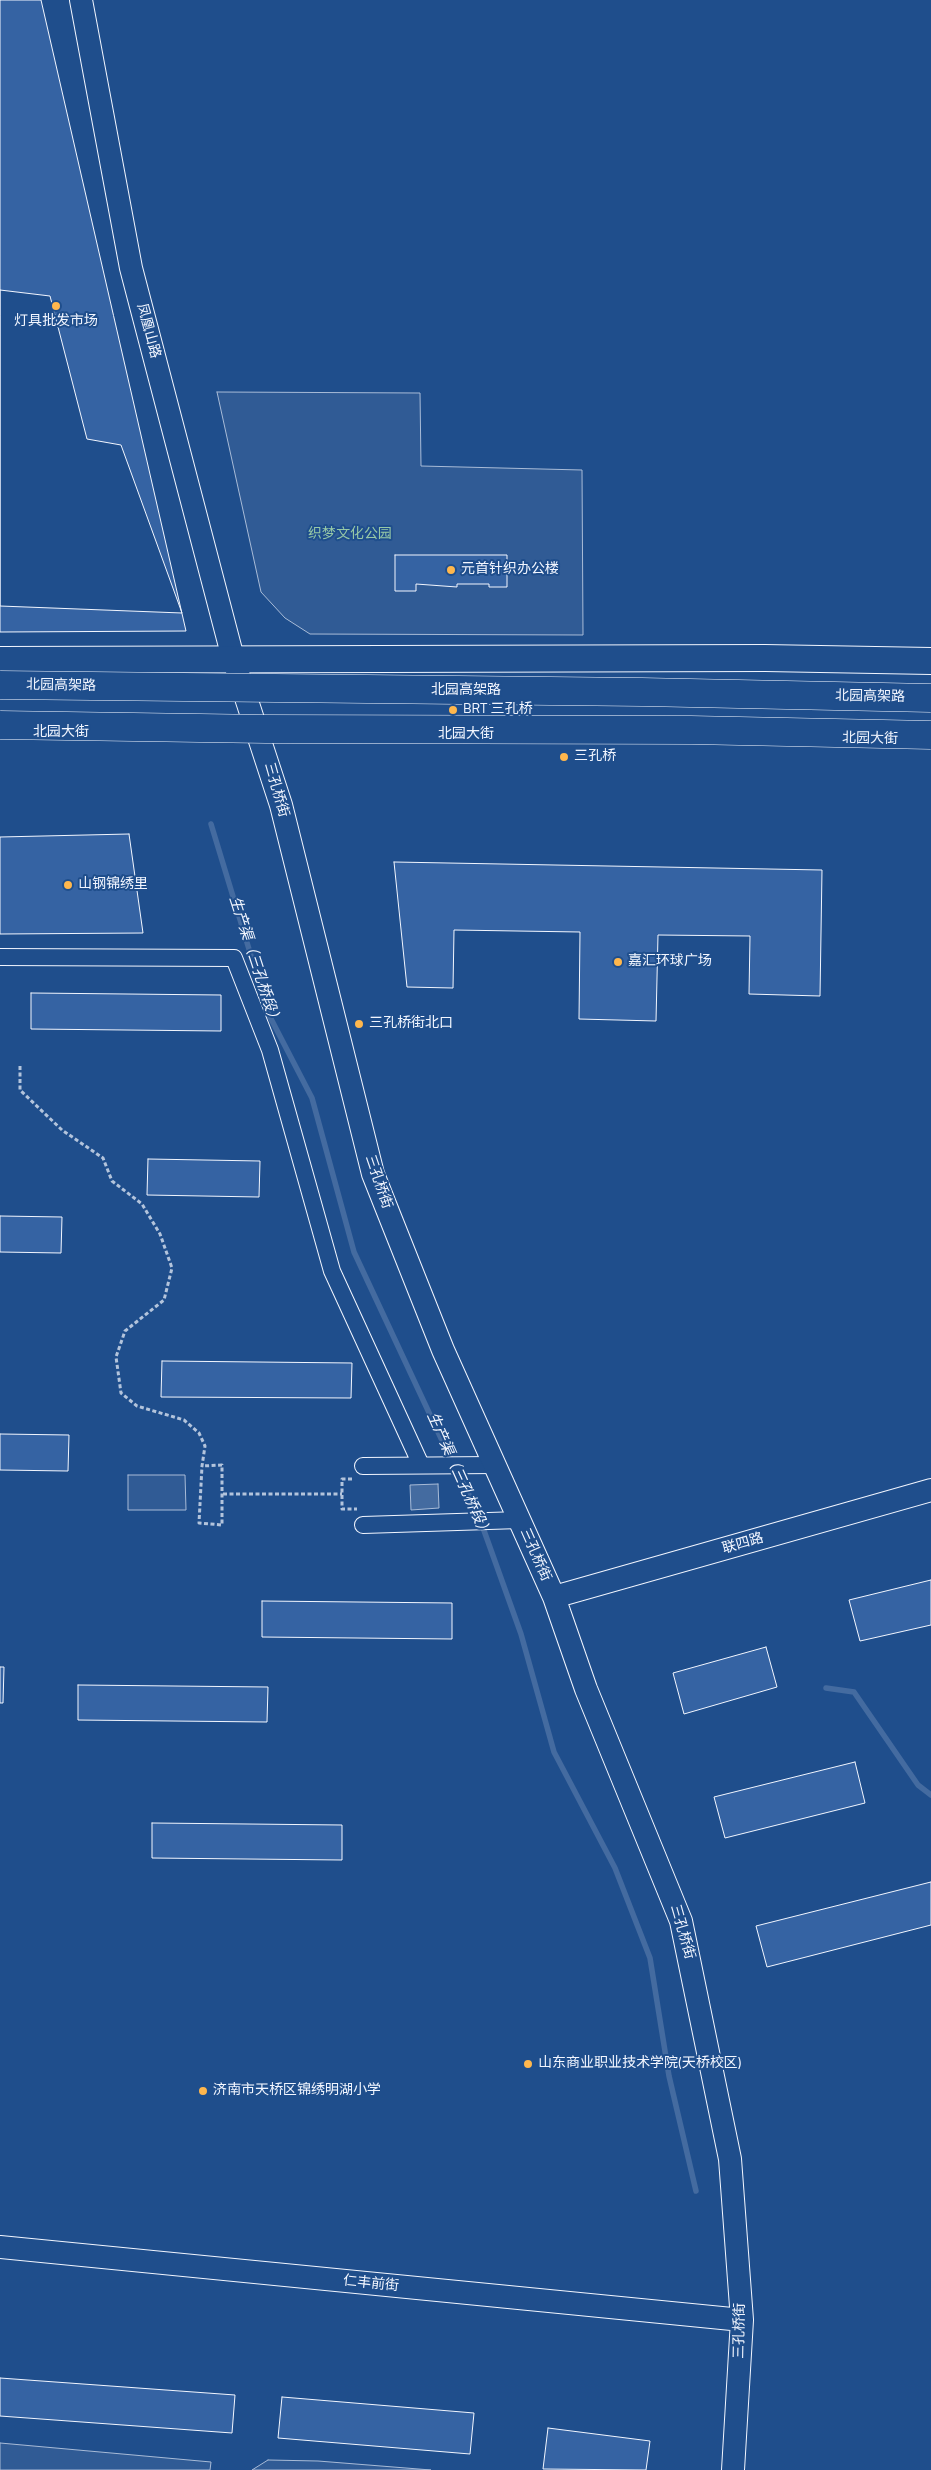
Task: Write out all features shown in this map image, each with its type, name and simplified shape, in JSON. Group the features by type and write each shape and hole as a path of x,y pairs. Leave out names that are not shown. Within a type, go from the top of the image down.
{"highway":[{"name":"北园高架路","path":"0,685 642,692 931,698"},
{"path":"0,725 266,729 691,730 931,735"},
{"path":"691,730 787,733 931,748"}],"main road":[{"name":"凤凰山路","path":"82,0 131,268 233,658"},
{"name":"三孔桥街","path":"233,658 281,805 373,1174 443,1350 554,1597 586,1689 682,1921 730,2159 742,2320 733,2470"},
{"path":"0,660 765,658 931,661"},
{"name":"北园大街","path":"0,733 260,736 628,735 931,740"},
{"name":"联四路","path":"554,1597 931,1490"},
{"name":"仁丰前街","path":"0,2247 742,2320"}],"street":[{"path":"0,957 234,958 270,1050 332,1271 421,1466"},
{"path":"362,1466 495,1465"},
{"path":"363,1525 520,1520"}],"path":[{"path":"20,1066 20,1090 62,1130 103,1158 112,1181 142,1204 160,1234 172,1268 164,1300 125,1332 116,1356 121,1393 137,1406 184,1420 199,1433 205,1446 202,1466 199,1523 222,1525 222,1465 202,1466"},
{"path":"342,1479 342,1509"},
{"path":"223,1494 342,1494"}],"shaded area":[{"name":"织梦文化公园","path":"217,392 420,393 421,466 582,470 583,635 310,634 285,618 261,592"},
{"path":"128,1475 185,1475 186,1510 128,1510"},
{"path":"438,1484 439,1508 411,1510 410,1485"},
{"path":"0,2443 211,2462 210,2470 0,2470"},
{"path":"268,2460 318,2461 431,2470 252,2470"}],"building":[{"name":"灯具批发市场","path":"0,0 41,0 186,631 0,632"},
{"path":"0,290 50,296 87,439 121,445 182,613 0,606"},
{"name":"元首针织办公楼","path":"395,555 507,555 507,587 489,587 489,584 457,584 457,587 416,584 416,591 395,591"},
{"name":"山钢锦绣里","path":"129,834 143,933 0,934 0,837"},
{"name":"嘉汇环球广场","path":"394,862 822,870 820,996 749,994 750,936 658,935 656,1021 579,1019 580,932 454,930 453,988 407,987"},
{"path":"31,993 221,995 221,1031 31,1029"},
{"path":"148,1159 260,1161 259,1197 147,1195"},
{"path":"0,1216 62,1217 61,1253 0,1252"},
{"path":"162,1361 352,1363 351,1398 161,1397"},
{"path":"0,1434 69,1435 68,1471 0,1470"},
{"path":"931,1580 931,1625 860,1641 849,1600"},
{"path":"262,1601 452,1603 452,1639 262,1637"},
{"path":"766,1647 777,1687 684,1714 673,1673"},
{"path":"0,1667 4,1667 3,1703 0,1703"},
{"path":"78,1685 268,1687 267,1722 78,1720"},
{"path":"855,1762 865,1803 725,1838 714,1797"},
{"path":"152,1823 342,1825 342,1860 152,1858"},
{"path":"931,1882 931,1925 767,1967 756,1926"},
{"path":"0,2378 235,2395 232,2433 0,2416"},
{"path":"282,2397 474,2413 470,2454 278,2438"},
{"path":"548,2428 650,2441 646,2470 543,2469"}],"waterway":[{"name":"生产渠（三孔桥段）","path":"211,824 269,1015 312,1098 354,1252 477,1511 521,1634 554,1752 615,1868 650,1958 669,2076 696,2191"},
{"path":"826,1688 854,1692 918,1785 931,1795"}],"place":[{"name":"灯具批发市场","path":"56,306"},
{"name":"元首针织办公楼","path":"451,570"},
{"name":"BRT 三孔桥","path":"453,710"},
{"name":"三孔桥","path":"564,757"},
{"name":"山钢锦绣里","path":"68,885"},
{"name":"嘉汇环球广场","path":"618,962"},
{"name":"三孔桥街北口","path":"359,1024"},
{"name":"山东商业职业技术学院(天桥校区)","path":"528,2064"},
{"name":"济南市天桥区锦绣明湖小学","path":"203,2091"}]}
